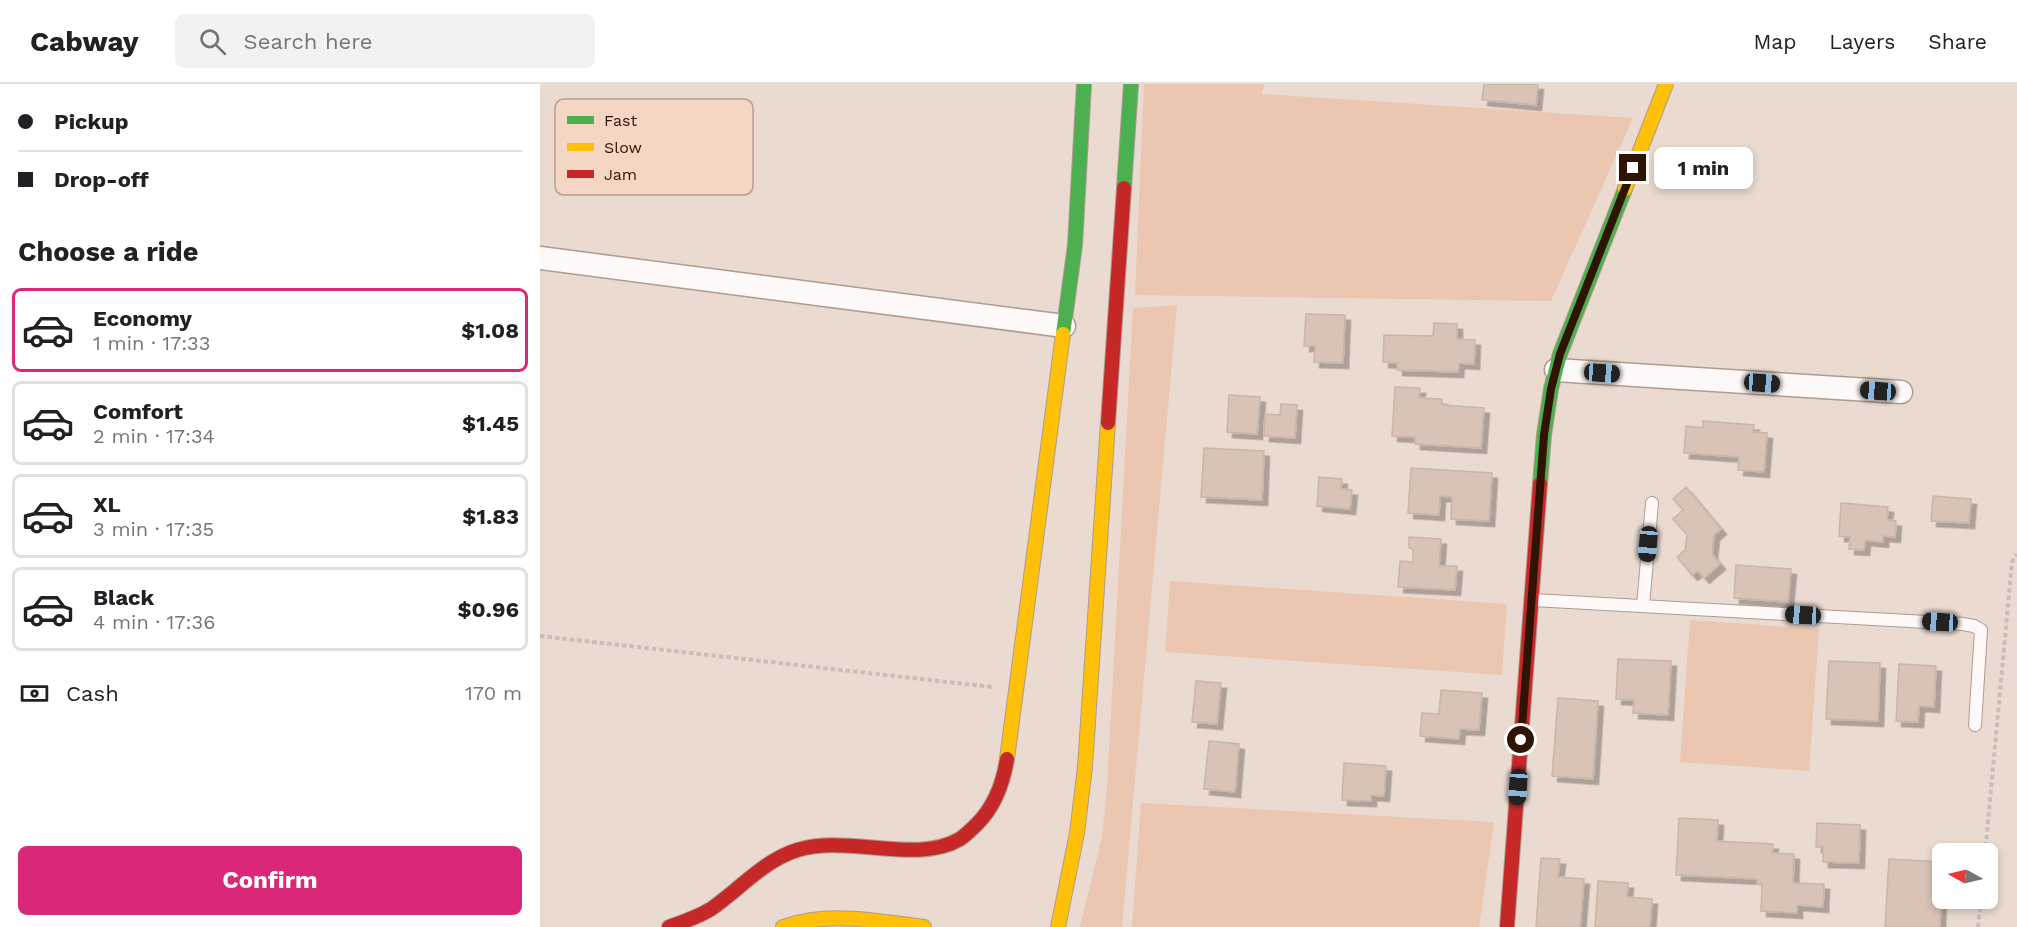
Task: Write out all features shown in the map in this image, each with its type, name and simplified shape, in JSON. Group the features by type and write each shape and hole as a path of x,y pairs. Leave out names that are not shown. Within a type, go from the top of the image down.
{"street":[{"path":"669,927 701,915 777,857 822,844 917,849 940,847 960,839 986,815 997,798 1005,772 1017,689 1075,244 1084,84"},
{"path":"1058,927 1077,833 1085,766 1131,84"},
{"path":"1507,927 1544,435 1551,389 1568,335 1666,84"},
{"path":"540,258 1064,326"},
{"path":"1556,370 1900,393"},
{"path":"783,927 814,920 841,919 924,927"}],"lane":[{"path":"1643,606 1652,503"},
{"path":"1532,600 1974,626 1981,630 1975,725"}],"path":[{"path":"1986,843 2012,562 2017,554"},
{"path":"540,636 1017,689"},
{"path":"1978,927 1980,909"}],"shaded area":[{"path":"1144,84 1265,84 1261,94 1633,118 1551,301 1135,295"},
{"path":"1177,305 1122,927 1080,927 1102,837 1107,787 1133,308"},
{"path":"1170,581 1507,604 1502,675 1165,652"},
{"path":"1690,620 1819,629 1809,771 1680,762"},
{"path":"1141,803 1494,822 1479,927 1132,927"}],"building":[{"path":"1484,84 1538,84 1536,105 1482,100"},
{"path":"1306,314 1345,315 1343,363 1314,362 1315,346 1304,346"},
{"path":"1434,323 1457,324 1457,339 1475,340 1474,364 1459,363 1458,372 1397,370 1397,363 1383,362 1384,335 1433,336"},
{"path":"1395,387 1420,388 1419,398 1442,399 1442,405 1484,408 1481,448 1415,444 1415,437 1392,436"},
{"path":"1229,395 1260,397 1257,434 1227,432"},
{"path":"1281,404 1297,405 1295,438 1264,436 1265,414 1280,415"},
{"path":"1703,421 1754,425 1753,432 1767,433 1764,472 1738,470 1739,457 1684,453 1686,426 1703,428"},
{"path":"1204,448 1264,451 1262,500 1201,497"},
{"path":"1411,468 1492,473 1489,521 1451,519 1452,497 1440,496 1439,515 1408,513"},
{"path":"1319,477 1342,479 1341,489 1352,490 1350,509 1317,506"},
{"path":"1686,487 1721,529 1714,535 1712,554 1720,564 1704,578 1698,571 1692,575 1677,557 1685,550 1687,535 1673,519 1683,510 1673,499"},
{"path":"1933,496 1971,499 1969,523 1931,521"},
{"path":"1841,503 1888,507 1887,520 1896,521 1895,537 1883,536 1883,542 1865,540 1864,550 1849,549 1850,537 1839,536"},
{"path":"1409,537 1441,539 1439,566 1457,566 1455,590 1398,587 1400,561 1413,562 1413,549 1409,548"},
{"path":"1736,565 1791,569 1788,602 1734,598"},
{"path":"1618,659 1671,661 1668,715 1633,713 1634,700 1616,699"},
{"path":"1829,661 1880,663 1878,721 1826,719"},
{"path":"1899,664 1936,666 1934,707 1919,706 1918,722 1896,721"},
{"path":"1196,681 1221,683 1217,724 1192,722"},
{"path":"1441,690 1482,693 1479,730 1460,729 1459,739 1420,736 1422,713 1439,714"},
{"path":"1558,698 1598,701 1593,779 1552,776"},
{"path":"1209,741 1239,744 1235,792 1204,789"},
{"path":"1344,763 1386,766 1384,796 1371,795 1371,801 1342,800"},
{"path":"1679,818 1718,820 1717,841 1773,844 1772,853 1794,854 1793,883 1824,884 1823,907 1797,905 1797,913 1761,911 1762,884 1757,884 1758,879 1676,875"},
{"path":"1817,823 1860,825 1859,863 1823,862 1823,847 1816,847"},
{"path":"1541,858 1560,859 1558,877 1584,879 1580,927 1536,927"},
{"path":"1889,859 1932,861 1932,909 1941,909 1940,927 1885,927"},
{"path":"1598,881 1628,883 1627,897 1652,899 1650,927 1595,927"}],"traffic: fast":[{"path":"1063,334 1075,245 1084,84"},
{"path":"1124,188 1131,84"},
{"path":"1540,484 1551,389 1560,354 1625,189"}],"traffic: slow":[{"path":"1625,189 1666,84"},
{"path":"1007,759 1063,334"},
{"path":"1058,927 1077,833 1085,767 1108,423"},
{"path":"783,927 800,922 835,918 924,927"}],"traffic: jam":[{"path":"1108,423 1124,188"},
{"path":"1507,927 1540,484"},
{"path":"669,927 711,909 762,868 797,850 837,845 902,850 923,849 942,846 960,839 983,817 993,802 1007,759"}],"route":[{"path":"1521,740 1547,409 1560,354 1633,168"}]}
